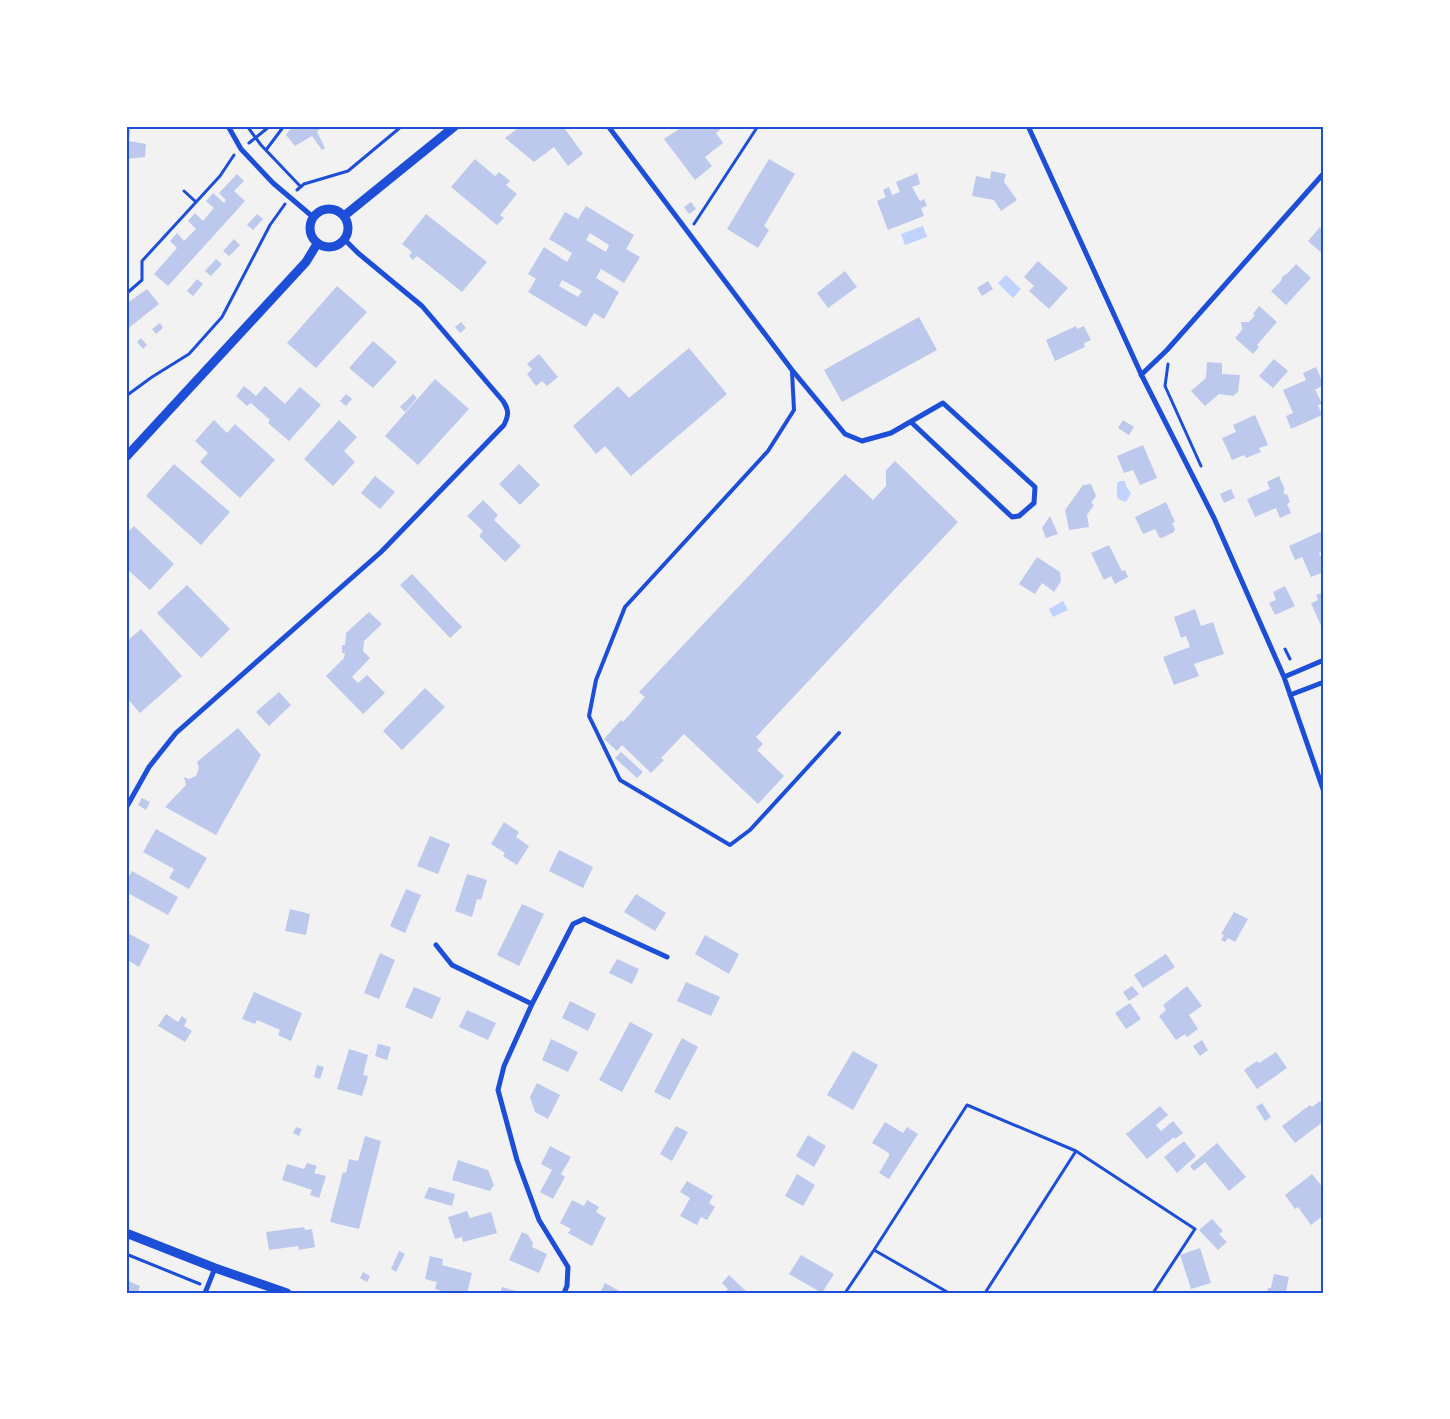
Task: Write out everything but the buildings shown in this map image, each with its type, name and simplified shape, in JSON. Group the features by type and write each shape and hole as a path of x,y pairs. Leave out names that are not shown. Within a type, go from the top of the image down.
{"street":[{"path":"228,126 241,149 289,197 313,217"},
{"path":"344,216 454,126"},
{"path":"608,126 792,370 845,434 862,441 891,433 943,403 1035,487 1034,504 1019,516 1012,517 911,422"},
{"path":"1028,126 1141,375 1214,518 1284,677 1324,792"},
{"path":"1141,375 1167,350 1324,173"},
{"path":"328,208 340,212 344,216 349,228 345,240 329,248 318,244 311,234 310,223 313,217 328,208"},
{"path":"126,808 149,767 176,733 381,552 504,425 508,417 508,409 503,400 422,306 345,240"},
{"path":"126,457 306,262 318,244"},
{"path":"1284,677 1324,660"},
{"path":"1290,695 1324,682"},
{"path":"564,1293 567,1286 568,1267 539,1220 517,1160 498,1090 504,1066 532,1004 573,924 584,919 667,957"},
{"path":"436,945 452,965 532,1004"},
{"path":"126,1233 215,1268 287,1293"},
{"path":"205,1293 215,1268"}],"lane":[{"path":"792,370 794,410 768,451 625,606 596,680 589,716 620,780 730,845 750,830 839,733"}],"path":[{"path":"247,126 266,150 301,187"},
{"path":"256,138 270,126"},
{"path":"266,150 284,126"},
{"path":"126,396 189,354 222,317 270,225 289,197 301,187 324,177 348,171 402,126"},
{"path":"688,232 758,126"},
{"path":"126,294 142,280 142,261 220,176 235,154"},
{"path":"184,191 196,202"},
{"path":"846,1293 967,1105 1076,1151 1195,1229 1153,1293"},
{"path":"985,1293 1076,1151"},
{"path":"874,1250 949,1293"},
{"path":"126,1254 208,1286"}],"water":[{"path":"923,226 927,237 905,245 901,234"},
{"path":"1006,275 1021,289 1013,298 998,283"},
{"path":"1125,481 1131,493 1126,502 1117,497 1117,483"},
{"path":"1063,601 1068,610 1053,617 1049,609"}]}
